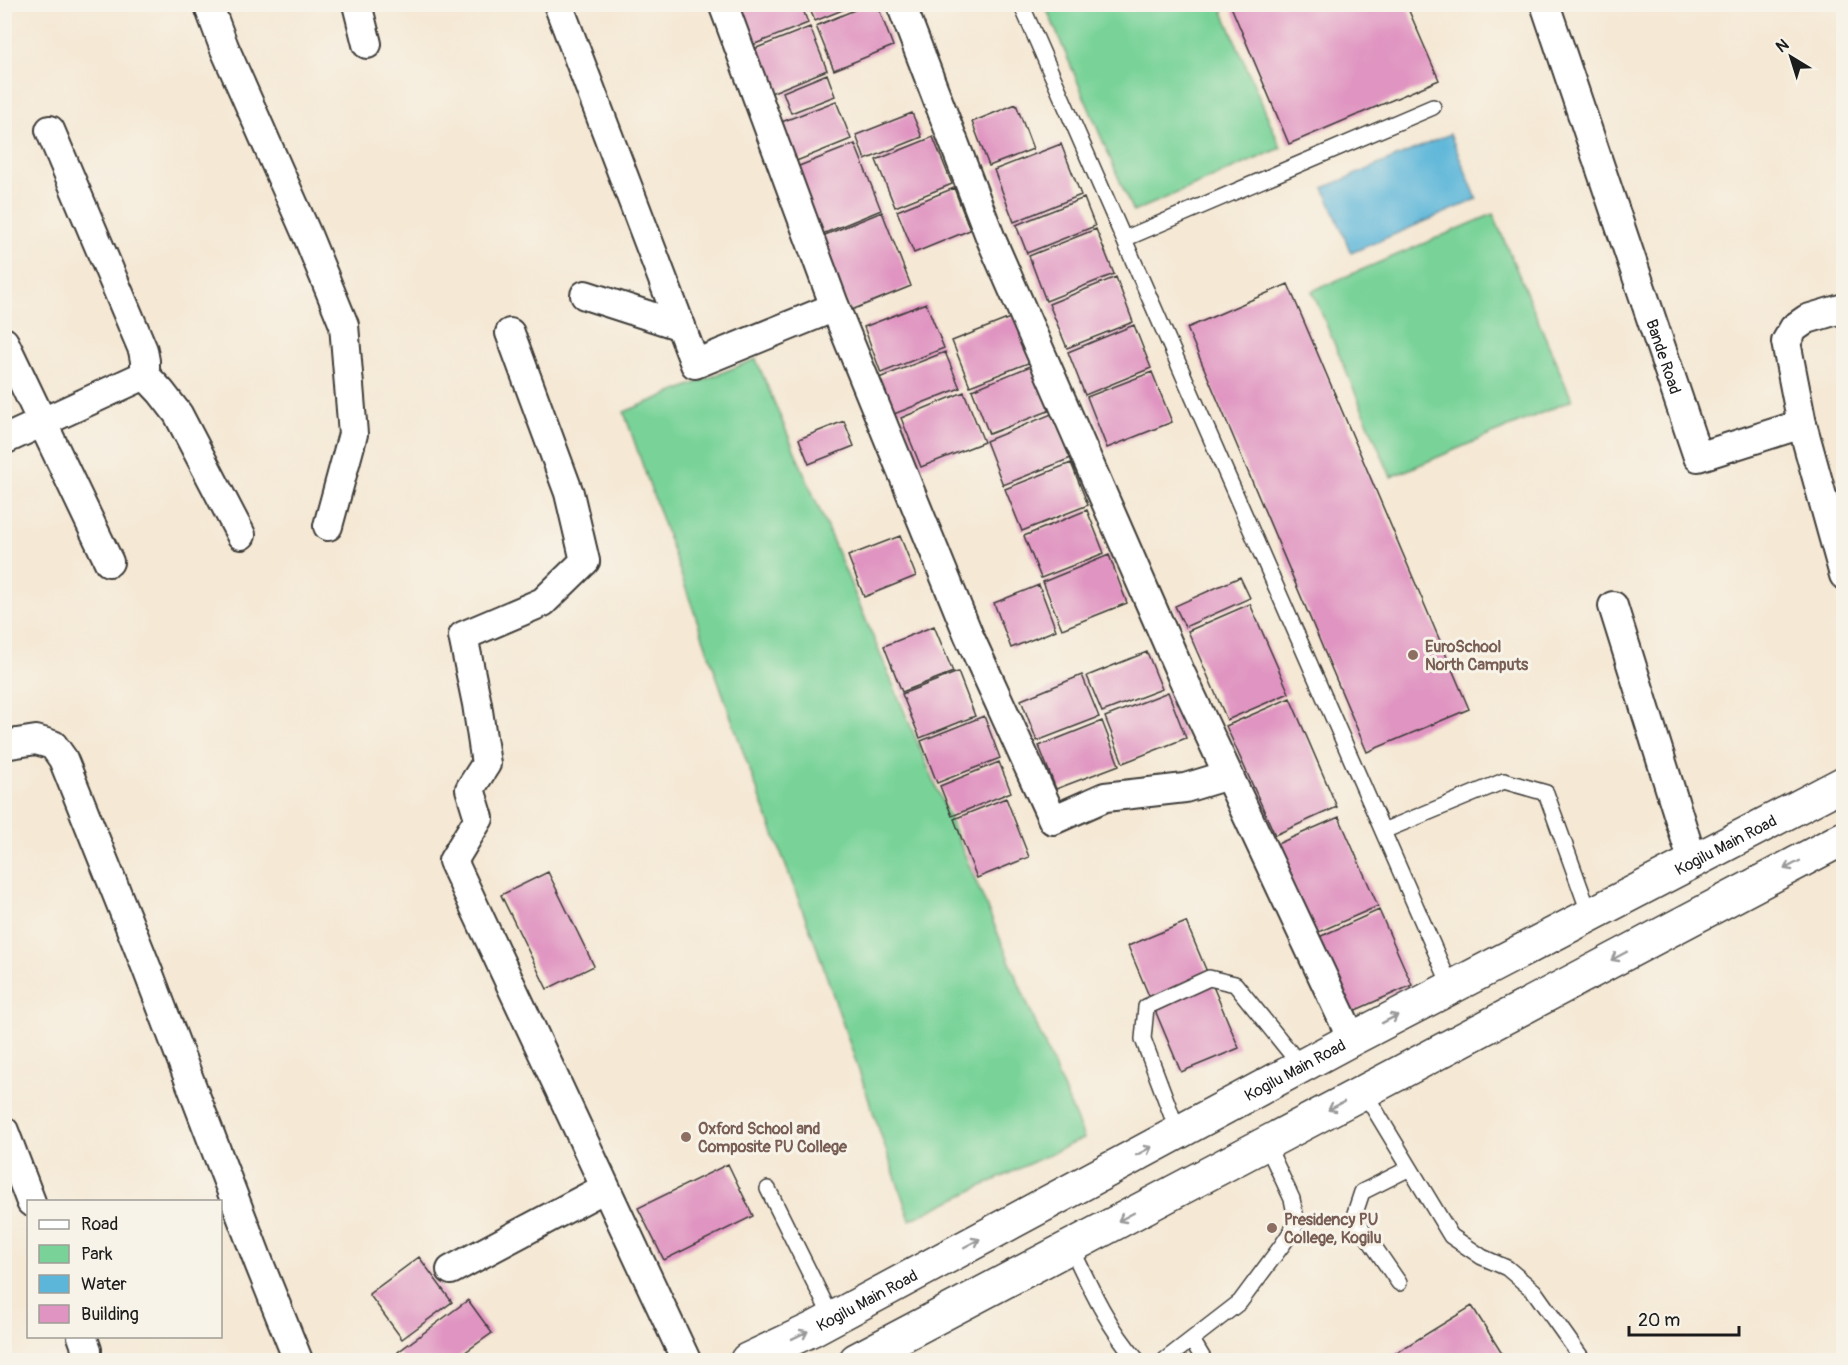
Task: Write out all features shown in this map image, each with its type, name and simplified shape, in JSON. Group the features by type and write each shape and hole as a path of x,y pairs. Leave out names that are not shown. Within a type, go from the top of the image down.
{"main road":[{"name":"Kogilu Main Road","path":"747,1360 832,1318 1352,1039 1844,783"},
{"path":"856,1360 1844,838"}],"street":[{"path":"208,4 224,47 308,237 344,326 353,434 328,526"},
{"path":"357,4 367,44"},
{"path":"558,4 695,364 835,307"},
{"path":"723,4 835,307 969,636 1053,820 1105,797 1185,788 1228,775"},
{"path":"902,4 991,238 1176,663 1352,1039"},
{"name":"Bande Road","path":"1549,6 1698,456 1802,424"},
{"path":"50,130 142,350 145,375 178,414 241,535"},
{"path":"585,295 681,326"},
{"path":"1844,308 1807,319 1794,328 1786,342 1802,424 1844,575"},
{"path":"510,333 569,493 585,561 543,602 463,636 486,764 470,789 479,818 453,861 686,1360"},
{"path":"4,342 109,562"},
{"path":"4,440 145,375"},
{"path":"1613,606 1693,862"},
{"path":"4,745 36,740 53,745 63,759 298,1360"},
{"path":"4,1131 30,1200"},
{"path":"451,1270 605,1188"}],"lane":[{"path":"1021,4 1451,987"},
{"path":"1124,239 1433,107"},
{"path":"1383,831 1504,781 1545,792 1590,915"},
{"path":"1178,1132 1143,1039 1146,1007 1209,978 1236,984 1301,1066"},
{"path":"1364,1092 1450,1236 1482,1257 1507,1268 1534,1291 1583,1360"},
{"path":"1165,1360 1240,1302 1297,1222 1292,1199 1266,1143"},
{"path":"1399,1283 1362,1229 1355,1213 1362,1192 1410,1168"},
{"path":"768,1189 832,1318"},
{"path":"1071,1247 1094,1295 1122,1344 1137,1360"},
{"path":"1191,1340 1204,1360"}],"green space":[{"path":"1045,5 1220,5 1281,148 1133,212"},
{"path":"1493,214 1572,400 1391,477 1312,291"},
{"path":"756,359 1084,1138 910,1220 818,951 746,760 624,412"}],"water":[{"path":"1450,134 1477,199 1351,253 1324,188"}],"building":[{"path":"734,4 801,4 808,23 750,46"},
{"path":"869,4 877,4 893,46 834,70 816,26"},
{"path":"1230,4 1406,4 1439,80 1289,144"},
{"path":"808,5 855,5 815,21"},
{"path":"810,27 827,70 766,95 749,51"},
{"path":"827,74 835,96 791,113 783,92"},
{"path":"836,101 851,139 794,162 779,123"},
{"path":"1016,104 1033,149 989,166 972,122"},
{"path":"912,113 922,137 865,160 856,135"},
{"path":"933,137 952,184 895,207 876,160"},
{"path":"855,144 881,210 820,235 794,168"},
{"path":"1061,144 1081,195 1014,222 994,170"},
{"path":"954,188 970,230 914,253 897,211"},
{"path":"1084,198 1095,226 1027,253 1016,225"},
{"path":"882,212 911,286 849,311 820,237"},
{"path":"1096,229 1114,274 1046,301 1029,256"},
{"path":"1116,277 1133,322 1067,348 1049,304"},
{"path":"1288,284 1469,709 1367,752 1187,328"},
{"path":"926,303 944,348 881,373 864,327"},
{"path":"1015,316 1033,361 970,386 952,341"},
{"path":"1134,325 1151,368 1085,395 1068,352"},
{"path":"945,352 960,388 894,414 879,378"},
{"path":"1033,365 1051,410 989,434 972,390"},
{"path":"1152,372 1172,422 1107,448 1087,397"},
{"path":"964,392 984,442 921,467 901,418"},
{"path":"1054,413 1071,458 1003,485 986,441"},
{"path":"844,421 854,446 809,464 799,439"},
{"path":"1071,463 1088,505 1022,531 1005,489"},
{"path":"1087,510 1104,553 1041,578 1024,536"},
{"path":"900,536 916,576 864,597 848,556"},
{"path":"1109,555 1127,603 1062,629 1043,582"},
{"path":"1240,577 1250,598 1185,627 1175,606"},
{"path":"1039,585 1056,630 1011,648 994,603"},
{"path":"1250,604 1289,693 1227,720 1188,631"},
{"path":"934,626 953,672 902,692 884,646"},
{"path":"1147,652 1162,689 1102,712 1087,676"},
{"path":"958,672 975,716 920,738 902,694"},
{"path":"1082,675 1099,717 1037,741 1021,700"},
{"path":"1168,692 1186,738 1123,763 1105,717"},
{"path":"1290,698 1337,807 1275,835 1226,726"},
{"path":"984,716 1000,758 937,783 921,741"},
{"path":"1102,721 1119,765 1056,789 1039,746"},
{"path":"999,762 1011,792 952,816 940,786"},
{"path":"1006,798 1029,857 977,878 954,819"},
{"path":"1339,817 1378,906 1314,934 1275,845"},
{"path":"548,872 594,966 547,989 501,895"},
{"path":"1379,910 1412,985 1349,1013 1317,938"},
{"path":"1186,922 1239,1048 1181,1072 1128,946"},
{"path":"728,1164 753,1216 664,1260 638,1208"},
{"path":"419,1257 452,1302 402,1339 369,1294"},
{"path":"468,1300 492,1333 454,1360 404,1360 398,1352"},
{"path":"1472,1306 1506,1360 1384,1360"}],"place":[{"name":"EuroSchool North Camputs","path":"1413,655"},
{"name":"Oxford School and Composite PU College","path":"686,1137"},
{"name":"Presidency PU College, Kogilu","path":"1272,1228"}]}
